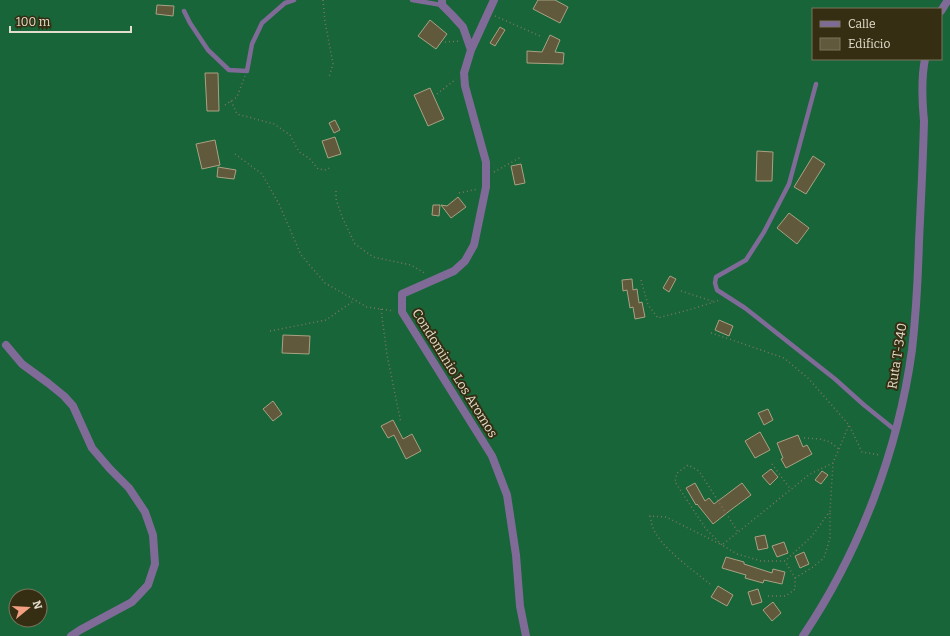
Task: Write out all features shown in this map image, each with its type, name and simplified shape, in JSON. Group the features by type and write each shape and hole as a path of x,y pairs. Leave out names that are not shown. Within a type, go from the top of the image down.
{"street":[{"name":"Condominio Los Aromos","path":"494,0 471,50 464,73 465,86 486,162 486,187 474,245 465,261 454,271 402,294 402,312 492,456 507,495 516,555 520,606 526,636"},
{"path":"942,9 948,0"},
{"path":"442,3 463,27 471,50"},
{"name":"Ruta T-340","path":"803,636 823,604 848,557 870,507 888,456 907,378 912,351 916,304 924,121 922,92 925,60"},
{"path":"6,345 22,364 48,383 73,406 92,448 110,469 130,488 145,512 153,535 155,564 148,585 132,602 71,636"}],"lane":[{"path":"184,11 208,50 229,70 247,71 252,44 262,23 285,3 294,0"},
{"path":"412,0 442,3"},
{"path":"816,84 789,184 764,232 746,260 716,277 714,283 717,290 745,308 835,379 864,406 895,430"}],"path":[{"path":"323,0 325,22 333,64 329,77"},
{"path":"488,13 540,36"},
{"path":"445,42 467,40"},
{"path":"225,105 237,97 247,71"},
{"path":"437,94 464,73"},
{"path":"232,101 237,114 274,124 290,135 299,152 309,158 318,170 326,170 331,167"},
{"path":"235,154 262,174 279,204 301,255 325,283 368,307 402,312"},
{"path":"486,177 521,157"},
{"path":"459,193 486,187"},
{"path":"336,191 336,199 342,217 355,244 373,257 410,266 435,279"},
{"path":"641,280 648,305 658,318 692,310 728,297"},
{"path":"681,291 715,302"},
{"path":"270,331 326,320 355,300"},
{"path":"381,309 387,355 401,423"},
{"path":"711,333 784,358 809,379 849,425 862,452 888,456"},
{"path":"795,578 824,558 830,538 833,463 849,425"},
{"path":"804,438 820,439 830,442 839,449"},
{"path":"722,545 810,474 833,463"},
{"path":"772,464 791,490"},
{"path":"722,545 706,530 675,482 677,473 688,465 699,471 738,532"},
{"path":"710,584 671,551 652,526 650,516 666,516 737,554 761,561 785,561 812,536 830,511"},
{"path":"768,596 786,596 795,589 795,578 785,561"}],"green space":[{"path":"0,0 950,0 950,636 0,636"}],"building":[{"path":"538,0 555,0 568,7 560,23 533,9"},
{"path":"157,5 174,6 173,16 156,14"},
{"path":"430,20 447,34 436,49 418,36"},
{"path":"500,27 505,30 495,46 490,43"},
{"path":"550,35 560,40 555,52 564,53 563,64 527,63 527,51 542,52"},
{"path":"205,73 218,73 219,111 207,111"},
{"path":"430,88 444,119 428,126 414,95"},
{"path":"335,120 340,130 334,133 329,123"},
{"path":"335,137 341,154 328,158 322,141"},
{"path":"215,140 220,165 202,169 196,144"},
{"path":"757,151 773,152 772,181 756,181"},
{"path":"813,156 825,164 806,194 794,187"},
{"path":"521,164 525,183 515,185 511,166"},
{"path":"218,167 236,170 234,179 217,177"},
{"path":"458,197 466,207 451,218 441,205 447,206"},
{"path":"433,205 440,205 439,216 432,215"},
{"path":"789,213 809,228 797,244 777,228"},
{"path":"670,276 676,279 669,292 663,288"},
{"path":"632,279 633,290 637,289 639,303 642,302 645,317 635,319 633,307 630,308 627,290 623,291 622,280"},
{"path":"719,320 733,326 729,336 715,330"},
{"path":"283,335 310,336 309,354 282,353"},
{"path":"273,401 282,414 273,421 263,409"},
{"path":"768,409 773,420 764,425 758,413"},
{"path":"393,420 403,439 412,434 421,451 406,459 394,435 388,438 381,426"},
{"path":"760,432 770,450 755,458 745,441"},
{"path":"798,435 803,447 807,445 812,454 786,468 781,459 783,458 777,443"},
{"path":"771,469 778,477 770,485 762,476"},
{"path":"822,471 828,475 821,484 815,480"},
{"path":"695,483 705,501 709,498 714,504 742,483 751,495 713,524 697,504 696,505 686,488"},
{"path":"765,535 768,548 758,550 755,537"},
{"path":"784,542 788,553 777,557 772,546"},
{"path":"804,552 809,564 800,568 795,556"},
{"path":"726,557 772,573 773,569 785,572 782,584 764,580 763,583 745,578 746,575 722,568"},
{"path":"718,586 733,595 727,606 711,597"},
{"path":"758,589 762,602 752,605 748,592"},
{"path":"773,602 781,613 772,621 763,610"}]}
